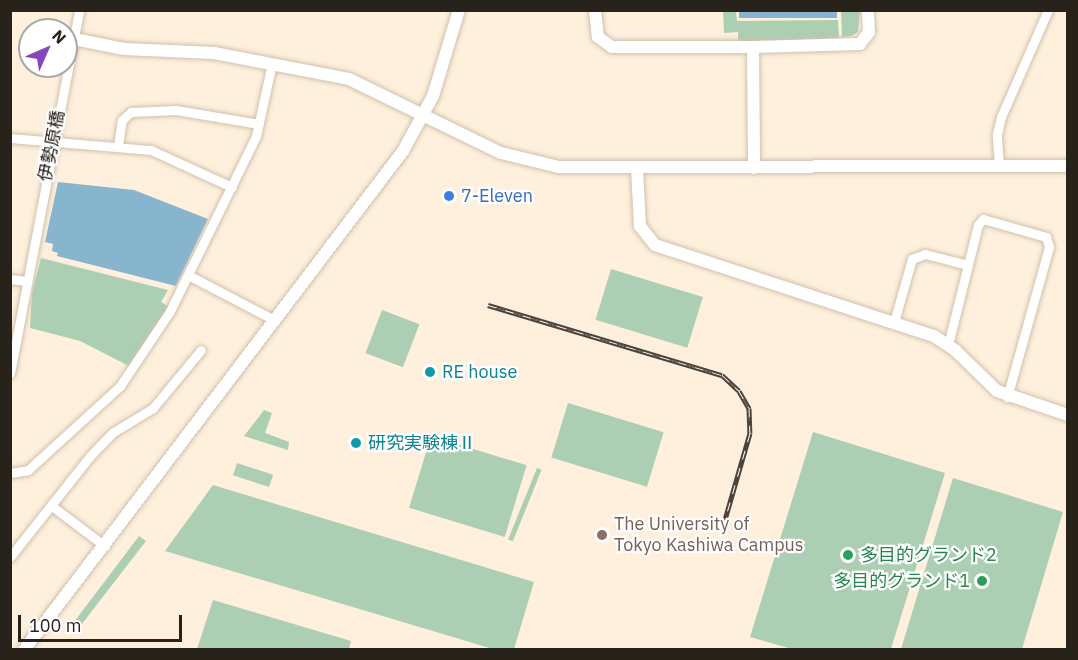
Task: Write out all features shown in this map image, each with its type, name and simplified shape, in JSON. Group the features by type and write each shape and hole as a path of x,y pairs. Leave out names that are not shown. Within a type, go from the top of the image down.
{"street":[{"path":"24,650 403,151 425,114 446,60 459,10"},
{"path":"595,10 598,37 612,47 860,44 869,32 868,10"},
{"path":"999,166 997,134 1001,117 1048,10"},
{"path":"78,40 124,49 214,53 349,79 425,114 484,146 520,159 582,170 1068,166"},
{"path":"753,47 754,168"},
{"path":"10,473 28,470 120,386 190,276 232,187 259,124 272,63"},
{"name":"伊勢原橋","path":"10,373 15,332 66,78"},
{"path":"118,145 122,120 131,112 176,110 259,124"},
{"path":"10,138 118,145 150,150 232,187"},
{"path":"637,169 640,226 655,245 894,322 948,345 987,384 1007,397 1068,415"},
{"path":"948,345 968,265 983,219 1032,231 1049,240 1007,397"},
{"path":"894,322 912,259 925,254 968,265"},
{"path":"190,276 247,303 274,320"},
{"path":"10,279 27,281"},
{"path":"10,557 52,507 90,456 112,434 153,408 201,350"},
{"path":"52,507 105,546"}],"green space":[{"path":"723,11 736,11 737,21 838,20 839,38 738,43 738,32 724,33"},
{"path":"841,11 860,11 858,32 842,37"},
{"path":"41,258 168,290 161,302 169,307 129,366 80,341 30,328 32,293"},
{"path":"611,269 703,297 687,348 596,320"},
{"path":"382,310 419,324 403,367 366,353"},
{"path":"568,403 664,432 647,487 551,458"},
{"path":"264,410 272,413 265,433 289,442 288,450 244,436"},
{"name":"多目的グランド2","path":"813,432 945,473 891,649 792,649 750,637"},
{"path":"431,436 527,465 505,537 409,508"},
{"path":"237,463 273,475 269,487 233,475"},
{"path":"537,468 542,470 513,541 508,539"},
{"name":"多目的グランド1","path":"953,478 1063,512 1022,649 901,649"},
{"path":"213,485 534,582 514,649 493,649 165,551"},
{"path":"139,536 146,541 78,629 71,626"},
{"path":"213,600 351,641 349,649 197,649"}],"water":[{"path":"739,11 837,11 837,18 739,18"},
{"path":"58,182 134,190 208,219 176,286 57,256 58,253 52,251 53,244 45,242"}],"railway":[{"path":"488,305 722,375 739,391 749,408 750,433 722,530"}],"place":[{"name":"7-Eleven","path":"449,196"},
{"name":"RE house","path":"430,372"},
{"name":"研究実験棟Ⅱ","path":"356,443"},
{"name":"The University of Tokyo Kashiwa Campus","path":"602,535"},
{"name":"多目的グランド2","path":"848,555"},
{"name":"多目的グランド1","path":"982,581"}]}
